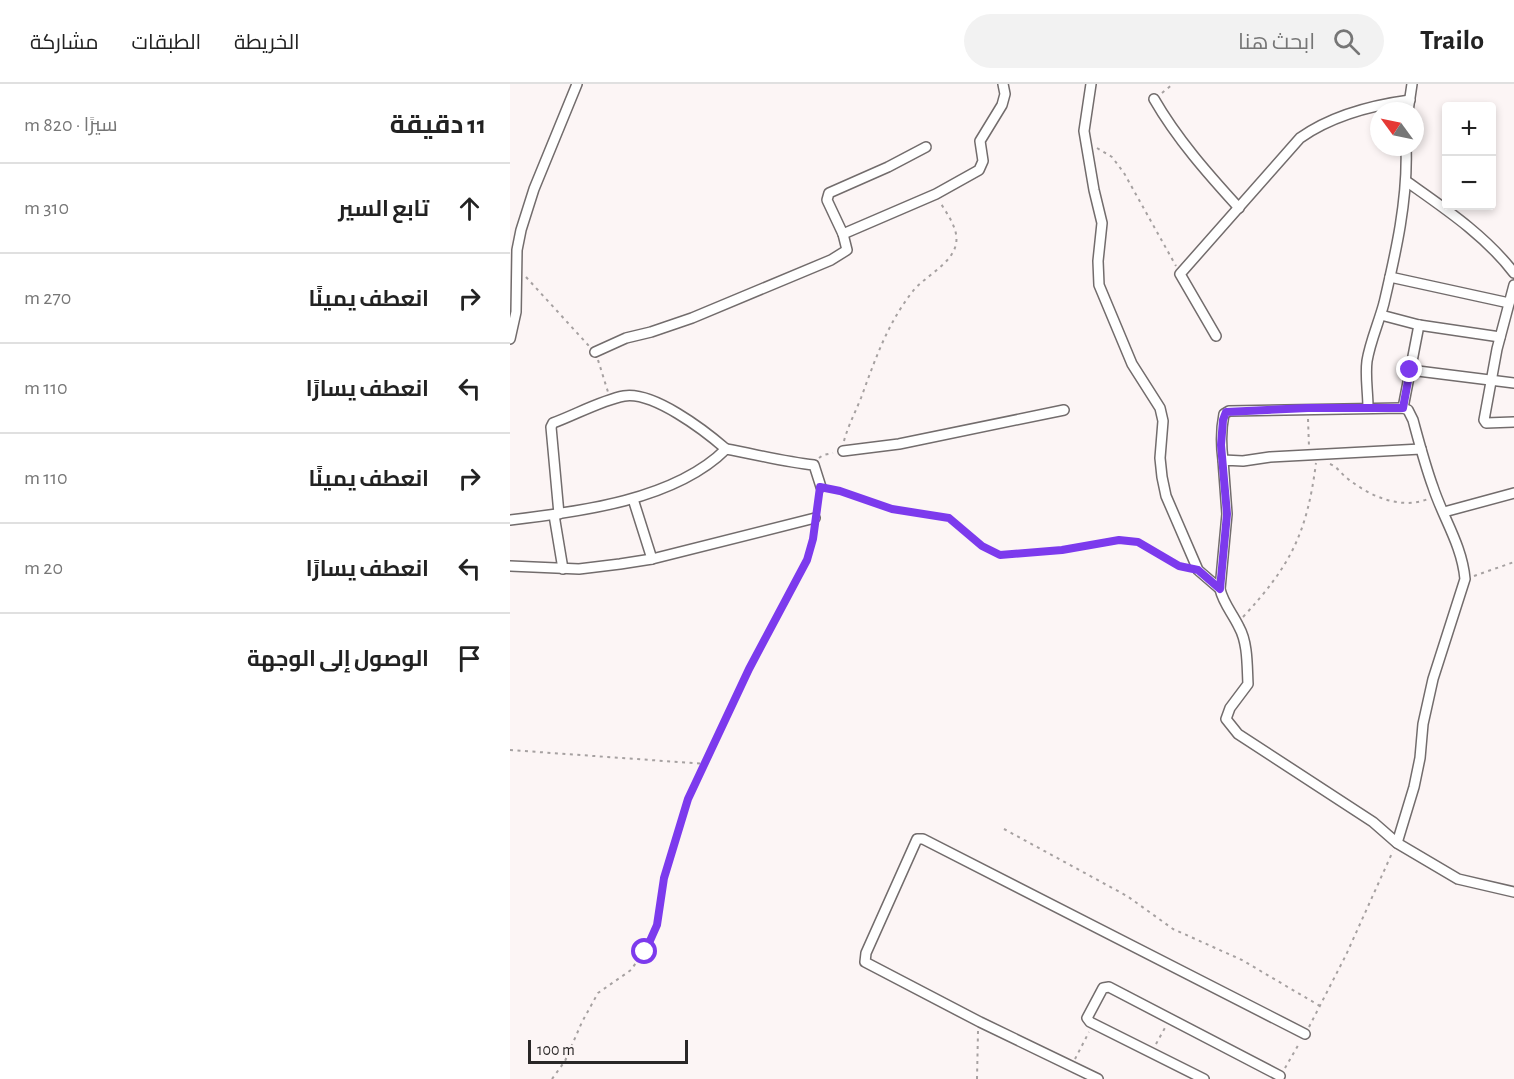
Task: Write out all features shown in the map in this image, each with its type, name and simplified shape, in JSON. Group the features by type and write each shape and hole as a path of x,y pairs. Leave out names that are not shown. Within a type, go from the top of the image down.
{"street":[{"path":"510,339 516,312 521,230 534,189 577,84"},
{"path":"843,234 936,194 979,170 982,166 980,141 1002,105 1005,94 1004,84"},
{"path":"1091,84 1084,131 1095,198 1102,223 1098,261 1099,285 1132,364 1160,408 1163,421 1160,458 1164,486 1198,570 1220,589"},
{"path":"1216,336 1180,274 1300,138 1316,126 1383,104 1410,100 1412,84"},
{"path":"1154,99 1168,123 1239,208"},
{"path":"595,352 626,338 692,318 846,253 848,247 827,200 829,193 926,147"},
{"path":"1368,408 1366,370 1390,277 1406,181 1406,156"},
{"path":"1406,181 1437,202 1486,242 1514,273"},
{"path":"1390,277 1509,303"},
{"path":"1514,285 1500,337 1484,422 1514,422"},
{"path":"1380,315 1419,325 1500,337"},
{"path":"1403,408 1419,325"},
{"path":"1410,370 1491,382 1514,383"},
{"path":"563,568 556,515 551,425 610,401 627,396 638,397 657,403 695,424 726,449 786,462 814,465 820,487"},
{"path":"1397,843 1414,787 1420,758 1423,724 1433,679 1465,579 1464,566 1437,496 1413,420 1408,410 1403,408 1308,408 1226,412 1221,445 1227,514 1220,589 1222,598 1237,623 1244,644 1248,684 1226,714 1230,726 1251,743 1373,822 1397,843 1458,879 1514,892"},
{"path":"843,451 899,444 1064,410"},
{"path":"510,520 556,515 654,492 685,478 726,449"},
{"path":"1223,460 1243,461 1270,457 1421,449"},
{"path":"1444,513 1514,493"},
{"path":"633,498 652,559"},
{"path":"510,566 594,568 652,559 815,518"},
{"path":"1098,1079 869,966 864,960 900,875 920,838 1305,1034"},
{"path":"1204,1079 1088,1020 1088,1013 1104,988 1107,987 1280,1076"}],"path":[{"path":"1154,99 1173,84"},
{"path":"1086,141 1112,157 1124,173 1180,274"},
{"path":"814,465 823,455 843,451 847,430 880,344 913,291 950,256 956,245 952,223 936,194"},
{"path":"518,269 540,290 595,352 610,401"},
{"path":"1237,623 1283,569 1298,542 1313,488 1316,466 1308,408"},
{"path":"1316,466 1331,464 1339,469 1346,478 1374,495 1401,504 1421,502 1437,496"},
{"path":"552,1079 565,1061 594,998 603,988 631,970 651,941 657,925 664,878 688,799 749,669 807,560 813,539 820,487 840,491 892,509 949,518 982,546 1000,555 1062,550 1112,541 1132,540 1145,545 1179,566 1198,570"},
{"path":"1465,579 1514,562"},
{"path":"510,750 705,764"},
{"path":"1004,829 1127,896 1173,929 1242,960 1320,1006"},
{"path":"1280,1076 1346,956 1397,843"},
{"path":"1152,1052 1169,1020"},
{"path":"977,1079 977,1039 980,1022"},
{"path":"1072,1066 1093,1024"}],"route":[{"path":"645,952 657,925 664,878 688,799 749,669 807,560 813,539 820,487 840,491 892,509 949,518 982,546 1000,555 1062,550 1119,540 1132,540 1145,545 1168,561 1198,570 1220,589 1227,514 1221,445 1223,416 1226,412 1308,408 1403,408 1410,370"}]}
